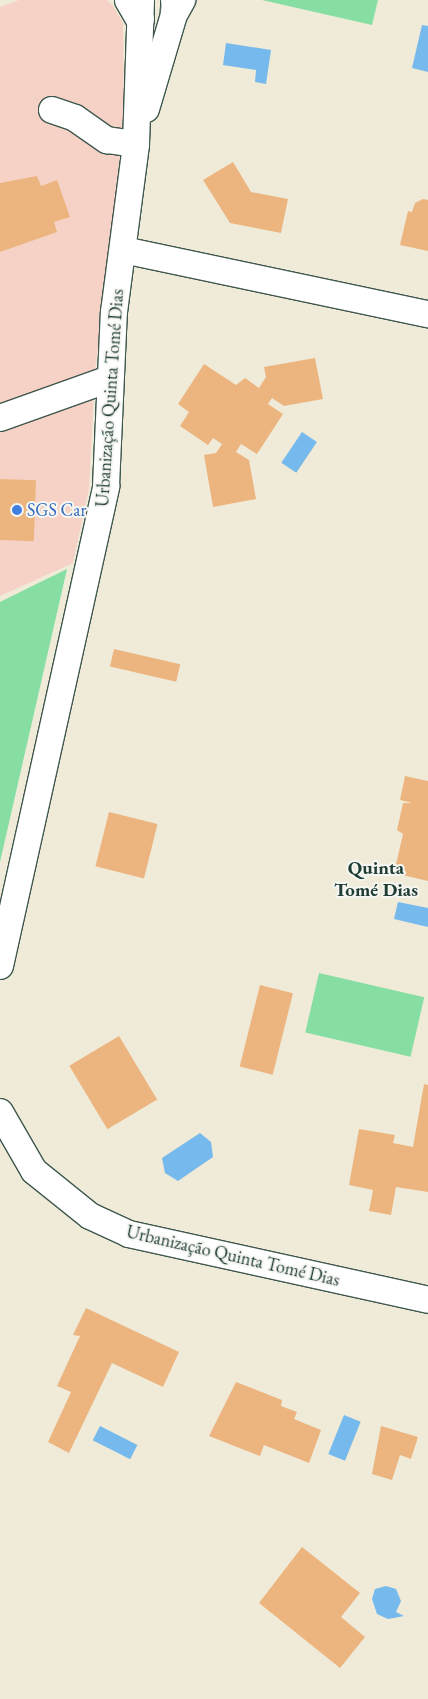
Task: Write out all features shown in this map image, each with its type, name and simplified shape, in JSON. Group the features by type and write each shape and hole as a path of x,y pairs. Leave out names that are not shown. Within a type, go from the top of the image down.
{"street":[{"path":"136,144 177,4"},
{"path":"136,6 136,144"},
{"path":"52,110 75,118 107,140 136,144"},
{"name":"Urbanização Quinta Tomé Dias","path":"0,966 94,552 106,486 109,379 136,144"},
{"path":"123,250 428,314"},
{"path":"0,418 109,379"},
{"name":"Urbanização Quinta Tomé Dias","path":"0,1112 34,1171 90,1216 130,1234 428,1300"}],"shaded area":[{"path":"19,0 107,0 113,6 123,23 124,122 95,371 89,488 73,563 0,596 0,7"}],"green space":[{"path":"262,0 378,0 372,25"},
{"path":"67,569 0,862 0,602"},
{"path":"319,973 424,997 411,1057 305,1032"}],"water":[{"path":"422,25 428,26 428,72 412,68"},
{"path":"226,43 271,50 266,84 255,82 256,70 223,65"},
{"path":"302,432 317,442 296,473 281,463"},
{"path":"398,902 428,908 428,927 394,919"},
{"path":"200,1133 211,1142 213,1157 178,1181 165,1173 162,1158"},
{"path":"344,1415 361,1422 345,1461 328,1454"},
{"path":"100,1426 137,1445 130,1459 93,1440"},
{"path":"386,1586 396,1589 401,1601 396,1612 404,1616 388,1619 377,1614 372,1599 375,1589"}],"building":[{"path":"233,162 251,192 288,199 281,233 230,223 203,180"},
{"path":"37,176 41,186 57,180 70,217 54,222 57,232 0,252 0,183"},
{"path":"423,199 428,200 428,251 400,245 408,211 412,212 415,203"},
{"path":"315,358 323,399 284,406 272,398 268,404 283,414 257,454 241,444 236,452 249,460 256,499 213,507 204,455 216,453 222,444 213,438 208,445 180,426 189,412 178,404 204,364 236,385 245,378 259,388 266,377 264,367"},
{"name":"SGS Car","path":"0,479 36,480 34,541 0,540"},
{"path":"114,649 180,664 176,682 110,667"},
{"path":"405,776 428,781 428,881 394,873 403,834 397,830 403,803 412,803 400,800"},
{"path":"109,812 158,824 144,878 95,866"},
{"path":"260,985 293,993 273,1075 240,1067"},
{"path":"119,1036 157,1099 107,1129 69,1066"},
{"path":"424,1084 428,1085 428,1192 396,1187 391,1215 369,1211 373,1190 349,1185 359,1129 395,1135 393,1143 413,1147"},
{"path":"86,1308 179,1352 163,1387 112,1363 69,1453 48,1442 71,1392 57,1386 80,1336 73,1335"},
{"path":"236,1382 282,1400 281,1406 297,1412 294,1419 321,1430 309,1463 264,1445 260,1456 209,1436"},
{"path":"381,1426 418,1437 411,1459 400,1455 392,1480 372,1474"},
{"path":"302,1547 360,1593 341,1617 365,1637 340,1668 259,1603"}],"place":[{"name":"SGS Car","path":"17,510"}],"district":[{"name":"Quinta Tomé Dias","path":"376,879"}]}
